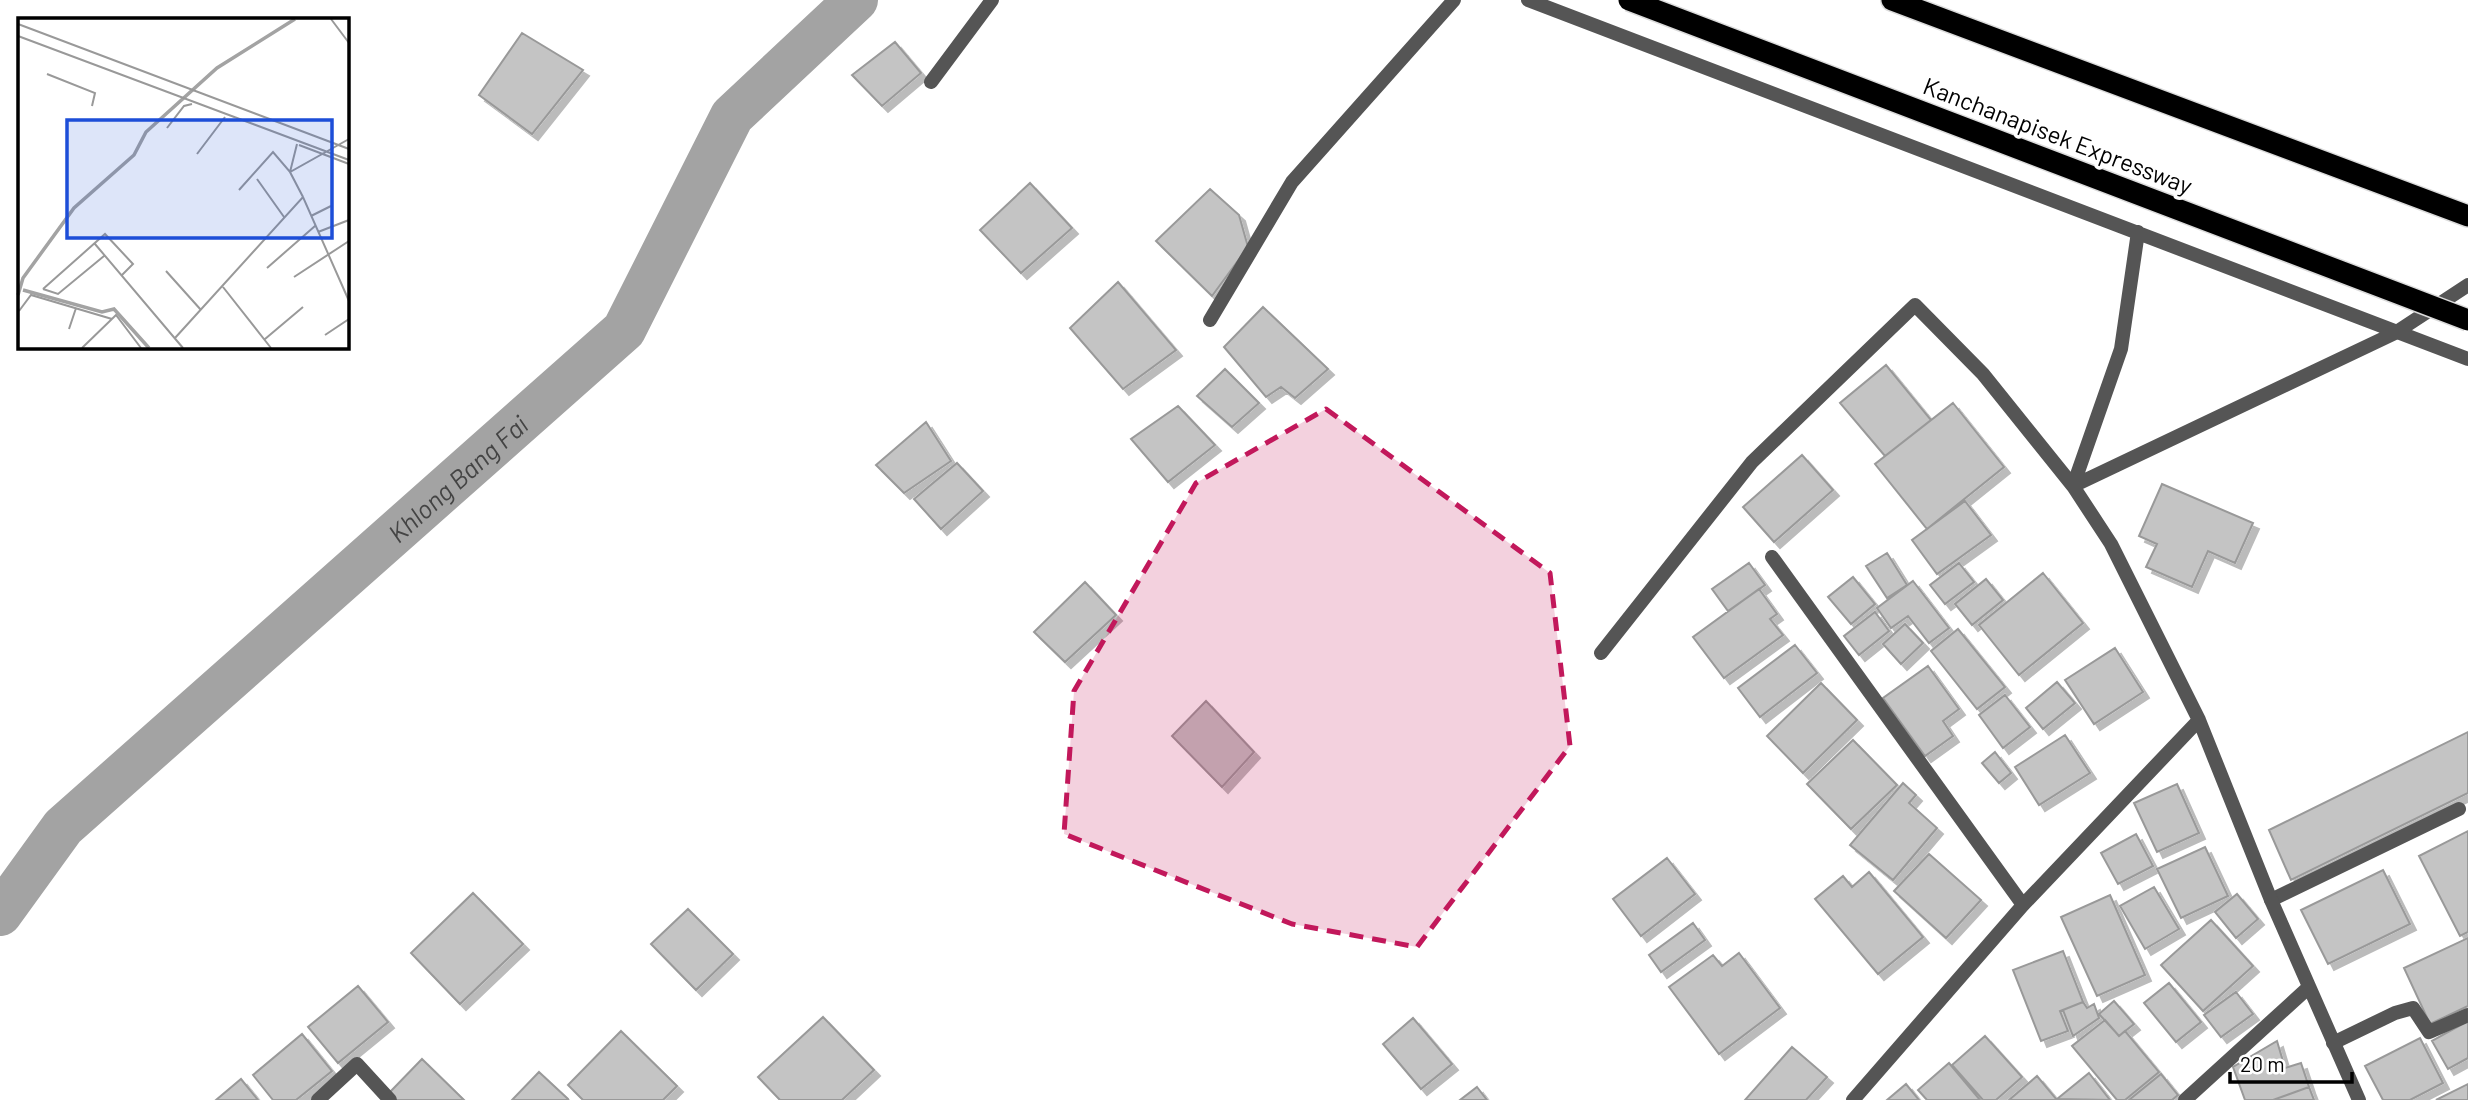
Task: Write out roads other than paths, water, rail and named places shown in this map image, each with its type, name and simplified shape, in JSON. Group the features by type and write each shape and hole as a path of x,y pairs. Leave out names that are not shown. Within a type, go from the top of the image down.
{"highway":[{"name":"Kanchanapisek Expressway","path":"1629,0 2468,320"},
{"path":"1892,0 2468,216"}],"street":[{"path":"931,82 992,0"},
{"path":"1210,320 1292,182 1454,0"},
{"path":"1528,0 2468,359"},
{"path":"2073,486 2121,349 2138,232"},
{"path":"2073,486 2395,333 2468,285"},
{"path":"1601,653 1752,462 1915,304 1983,374 2073,486 2111,544 2199,720 2271,900 2359,1100"},
{"path":"1772,557 2023,905"},
{"path":"1853,1100 2023,905 2199,720"},
{"path":"2271,900 2459,809"},
{"path":"2185,1100 2309,987"},
{"path":"2333,1043 2395,1013 2413,1008 2429,1032 2468,1015"},
{"path":"318,1100 357,1064 390,1100"}],"waterway":[{"name":"Khlong Bang Fai","path":"0,914 63,827 624,330 732,116 856,0"}]}
